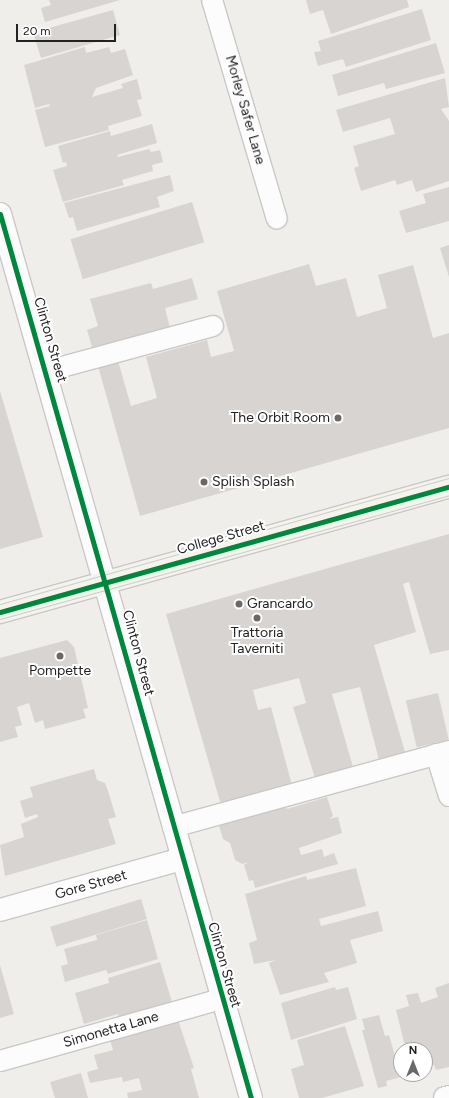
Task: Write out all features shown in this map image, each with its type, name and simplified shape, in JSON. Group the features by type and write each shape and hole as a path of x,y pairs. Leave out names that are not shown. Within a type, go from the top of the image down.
{"main road":[{"name":"College Street","path":"0,612 449,487"}],"street":[{"name":"Clinton Street","path":"0,214 47,370 107,582 221,999 251,1098"},
{"name":"Gore Street","path":"0,910 182,859"},
{"path":"445,1098 449,1097"}],"lane":[{"name":"Morley Safer Lane","path":"212,0 277,219"},
{"path":"47,370 213,326"},
{"path":"173,827 443,752 449,796"},
{"name":"Simonetta Lane","path":"0,1061 221,999"}],"building":[{"path":"49,0 120,0 45,22 41,8 51,5"},
{"path":"306,0 407,0 409,7 331,34 323,10 310,14"},
{"path":"422,9 431,40 346,67 343,59 318,66 314,52 321,51 318,41"},
{"path":"113,10 120,35 41,58 34,36 43,33 42,30"},
{"path":"436,43 445,73 386,89 384,83 338,96 332,75"},
{"path":"85,47 86,53 109,47 111,53 125,49 133,75 96,88 92,97 123,88 121,84 137,79 142,99 137,100 142,116 108,126 109,130 45,147 35,110 50,106 49,104 35,108 24,65"},
{"path":"445,78 449,107 441,109 449,121 449,181 416,192 412,180 397,185 395,180 361,191 354,168 359,166 353,146 395,134 390,118 343,132 336,110"},
{"path":"152,124 157,143 117,155 118,157 149,149 151,152 160,150 163,162 152,165 153,171 122,180 124,185 63,202 53,170 67,166 66,162 63,163 58,146 110,131 111,136"},
{"path":"170,175 174,191 157,197 160,207 77,231 73,217 69,218 64,203"},
{"path":"449,187 449,221 406,233 399,211 426,203 423,194"},
{"path":"192,202 204,242 83,279 71,239"},
{"path":"449,245 449,277 440,248"},
{"path":"309,264 316,286 346,278 357,317 387,308 378,275 413,265 433,338 449,333 449,428 140,516 98,366 118,361 131,406 157,398 146,357 207,340 211,357 234,351 217,291"},
{"path":"192,278 198,299 165,308 170,328 94,354 87,330 98,326 90,299 151,283 153,289"},
{"path":"0,391 43,537 0,549"},
{"path":"449,534 449,650 430,654 409,582 403,584 416,632 374,645 405,752 379,760 360,687 332,694 353,767 315,778 293,707 306,703 299,678 253,690 258,710 271,707 292,785 221,805 166,614"},
{"path":"67,640 74,647 88,708 83,709 86,718 45,729 43,720 35,723 29,703 17,707 22,725 15,727 18,737 0,742 0,658"},
{"path":"438,693 449,740 417,747 406,700"},
{"path":"94,769 97,780 105,783 116,817 108,819 116,844 5,876 0,845 24,837 21,824 38,817 37,814 25,818 20,801 33,797 30,787"},
{"path":"327,797 333,816 329,819 338,817 342,833 299,848 301,855 322,849 324,857 334,853 338,864 255,888 253,880 249,881 244,865 248,862 242,864 235,860 230,843 223,839 219,826 225,817 285,800 287,809"},
{"path":"356,868 366,906 319,919 321,926 378,911 383,931 350,940 357,963 324,973 329,982 280,995 269,963 276,960 254,964 249,943 257,940 245,894 306,876 307,880"},
{"path":"141,899 147,919 56,947 50,927"},
{"path":"147,920 158,959 108,974 106,970 65,982 61,966 68,964 64,949 97,940 96,935"},
{"path":"160,962 172,1002 119,1019 118,1014 84,1024 75,993 109,983 108,978"},
{"path":"0,965 14,1014 0,1018"},
{"path":"449,983 449,1067 436,1070 433,1065 433,1042 404,1042 396,1010 409,1006 406,995 418,993 421,1003 438,997 435,988"},
{"path":"335,987 336,990 348,987 357,1019 291,1040 281,1003"},
{"path":"379,1015 385,1036 389,1035 393,1049 393,1079 386,1081 387,1086 378,1088 362,1030 365,1030 362,1019"},
{"path":"177,1017 194,1068 191,1069 199,1098 128,1098 127,1093 142,1090 139,1078 123,1082 122,1077 90,1083 87,1072 98,1069 94,1055 113,1050 110,1040"},
{"path":"345,1026 364,1086 322,1098 299,1098 291,1069 304,1065 297,1040"},
{"path":"81,1073 88,1098 55,1098 50,1082"}],"tram line":[{"path":"0,604 449,478"},
{"path":"0,619 449,495"}],"cycle path":[{"path":"0,214 251,1098"},
{"path":"0,612 449,487"}],"place":[{"name":"The Orbit Room","path":"338,418"},
{"name":"Splish Splash","path":"204,482"},
{"name":"Grancardo","path":"239,604"},
{"name":"Trattoria Taverniti","path":"257,618"},
{"name":"Pompette","path":"60,656"}]}
